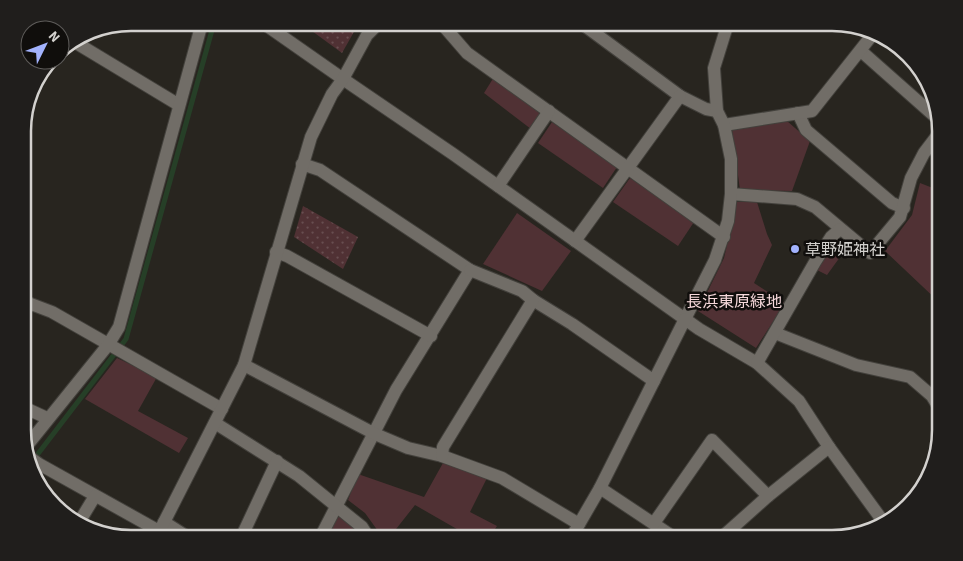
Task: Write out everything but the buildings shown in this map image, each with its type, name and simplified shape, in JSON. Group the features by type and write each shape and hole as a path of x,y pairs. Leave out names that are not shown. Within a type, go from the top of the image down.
{"street":[{"path":"32,439 108,345 119,327 200,31"},
{"path":"275,31 343,80 498,186 698,329 757,363 799,400 829,446 880,517"},
{"path":"161,530 244,366 311,137 332,94 343,80 366,35 370,31"},
{"path":"448,31 466,53 724,237"},
{"path":"593,31 680,96 706,109 717,111"},
{"path":"576,530 600,488 654,382 715,260 724,237 731,194 731,159 724,125 717,111 714,68 726,31"},
{"path":"724,125 812,111 869,39"},
{"path":"80,45 179,105"},
{"path":"860,51 930,112"},
{"path":"575,241 680,96"},
{"path":"498,186 549,111"},
{"path":"798,113 806,130 892,203 904,208"},
{"path":"731,194 797,199 815,207 870,253 900,217 911,178 924,153 932,142"},
{"path":"302,164 320,170 470,270 522,291 654,382"},
{"path":"757,363 815,262 831,237 840,229"},
{"path":"276,252 287,256 431,336"},
{"path":"324,530 396,390 470,270"},
{"path":"442,456 443,447 533,300"},
{"path":"31,305 52,312 222,408"},
{"path":"775,333 856,365 910,378 932,396"},
{"path":"244,366 374,434 408,448 442,456 502,478 579,524"},
{"path":"31,411 47,418"},
{"path":"215,423 299,476 364,530"},
{"path":"654,523 712,440 768,496"},
{"path":"730,530 829,446"},
{"path":"245,530 277,461"},
{"path":"37,463 158,530"},
{"path":"600,488 664,530"},
{"path":"82,517 95,496"}],"green space":[{"path":"312,31 354,31 342,53"},
{"path":"494,77 537,107 541,115 531,129 484,93"},
{"path":"787,121 810,141 792,191 740,190 732,130"},
{"path":"552,122 617,167 603,188 538,143"},
{"path":"630,178 694,222 678,246 613,202"},
{"path":"920,183 932,188 932,295 885,251 912,215"},
{"name":"長浜東原緑地","path":"737,202 757,202 772,245 754,283 785,303 756,348 698,311 724,258"},
{"path":"303,206 358,237 343,269 294,237"},
{"path":"517,213 571,251 542,291 483,264"},
{"path":"838,238 848,246 827,275 817,270"},
{"path":"117,358 157,377 138,411 188,438 179,453 85,399"},
{"path":"443,463 487,478 470,512 497,526 494,530 459,530 415,505 395,530 377,530 365,513 348,500 358,474 424,497"},
{"path":"337,515 359,530 329,530"}],"waterway":[{"path":"35,457 126,339 212,31"}],"place":[{"name":"草野姫神社","path":"795,249"}]}
